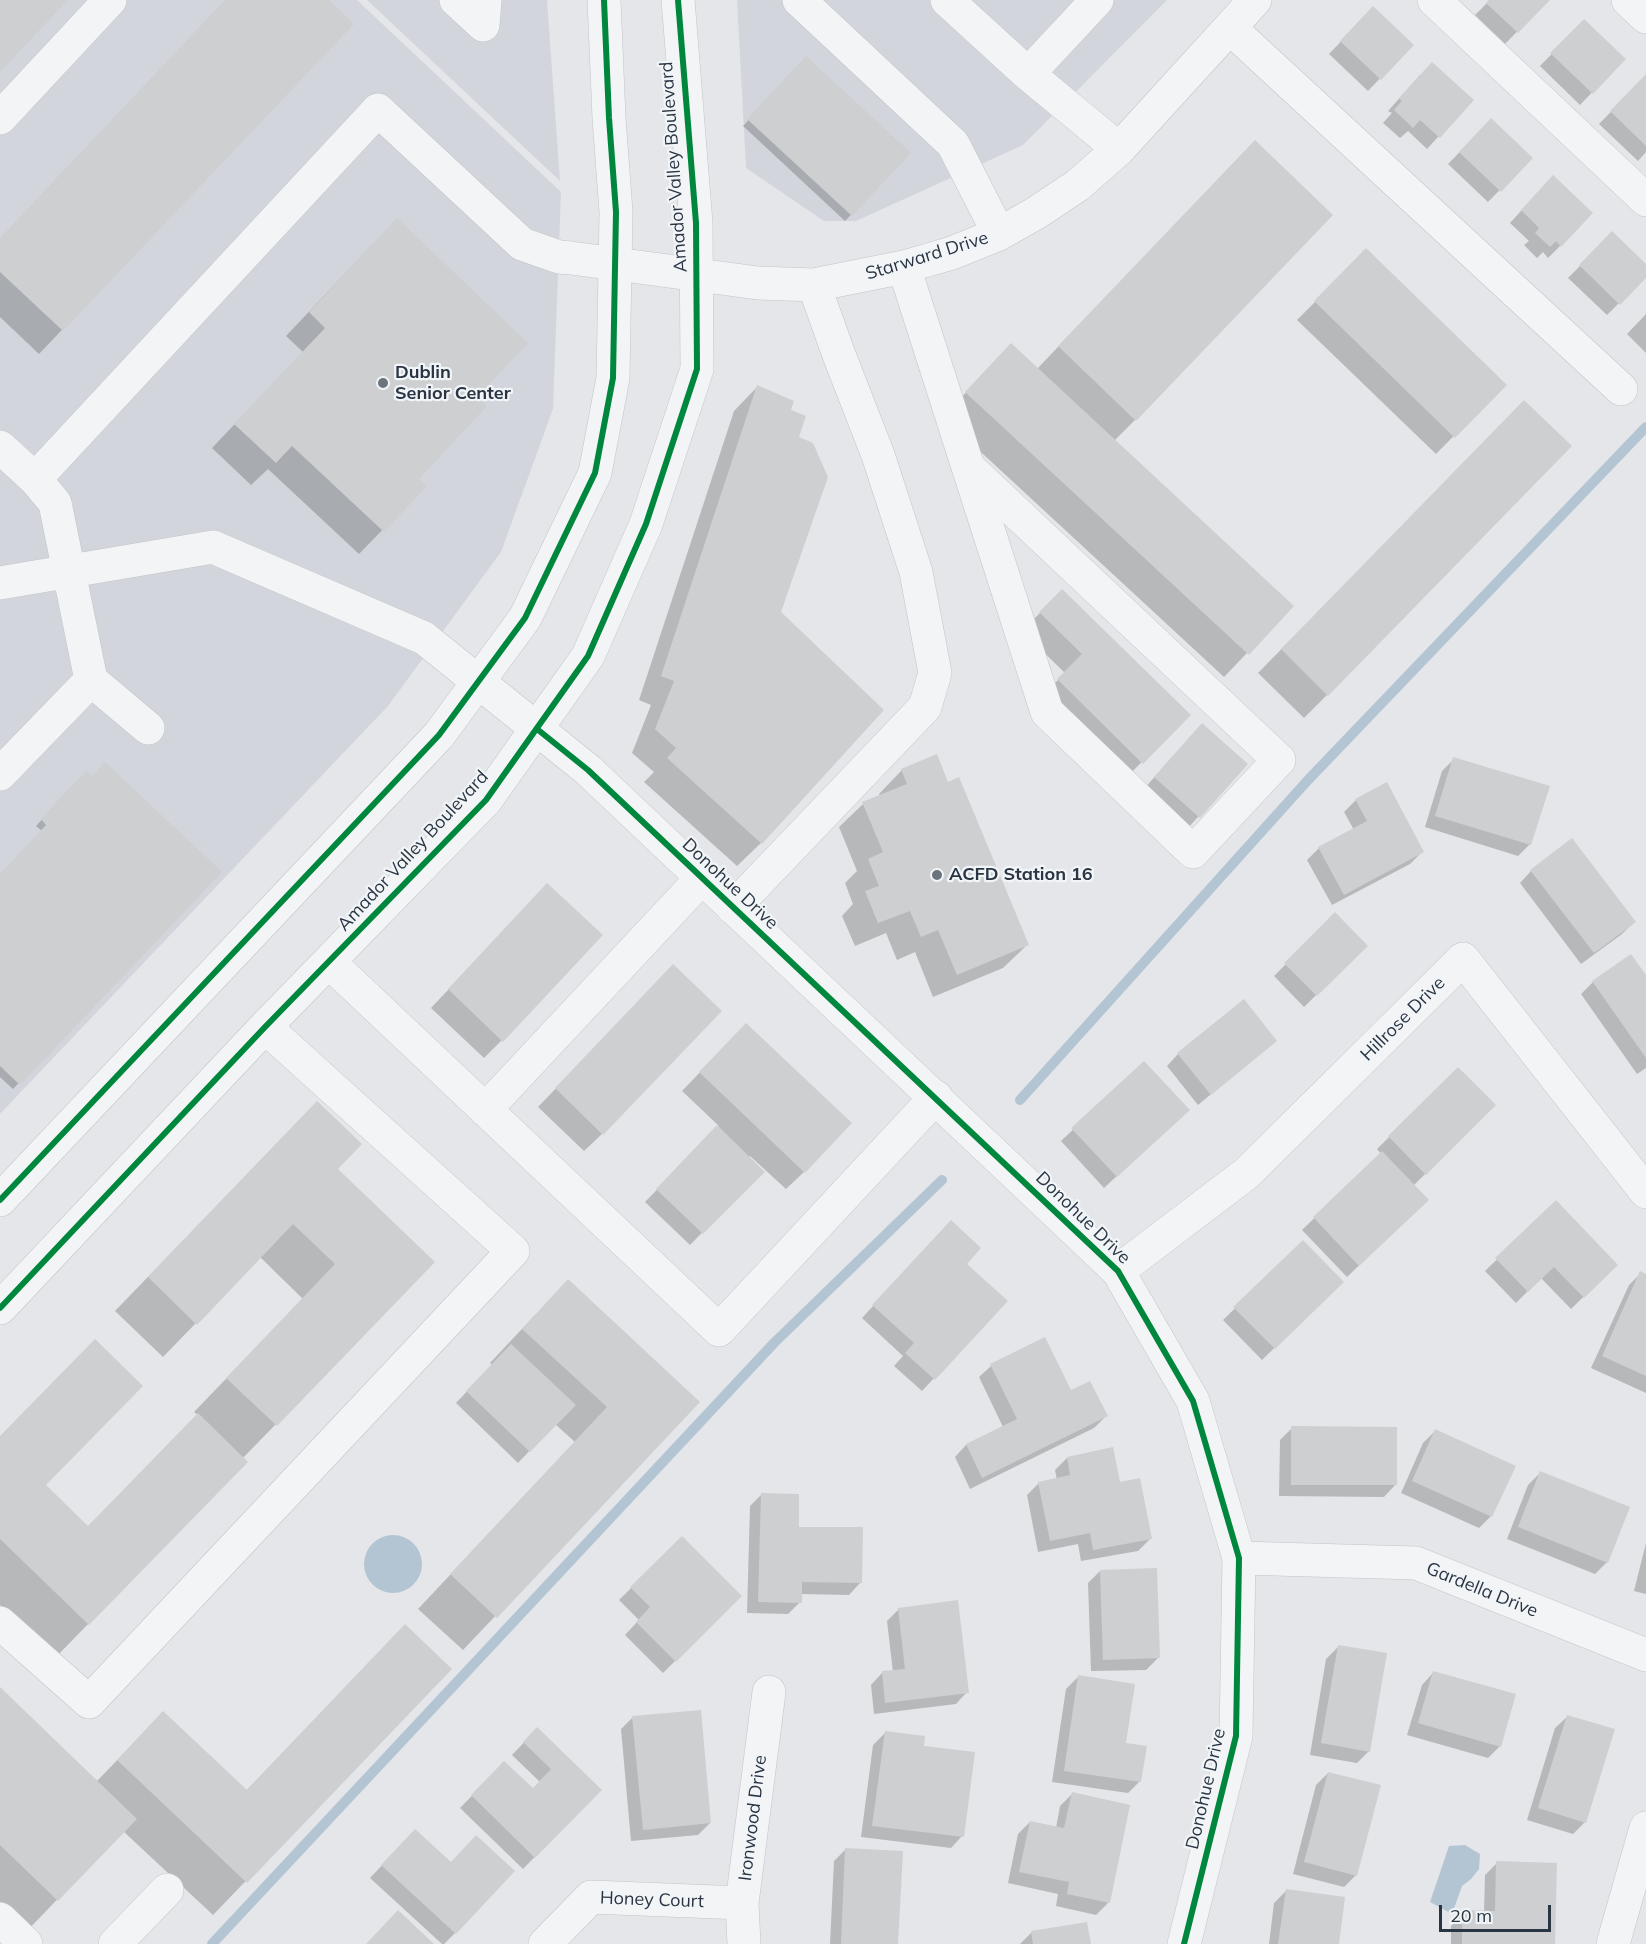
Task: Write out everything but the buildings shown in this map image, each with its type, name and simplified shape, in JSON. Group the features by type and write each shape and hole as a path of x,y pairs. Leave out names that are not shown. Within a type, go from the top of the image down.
{"street":[{"path":"0,118 110,0"},
{"path":"456,0 483,25 485,0"},
{"path":"0,1200 439,735 525,618 595,473 612,378 616,213 604,0"},
{"name":"Amador Valley Boulevard","path":"0,1308 265,1027 486,800 588,656 646,524 697,369 696,223 678,0"},
{"path":"799,0 953,144 999,234"},
{"path":"947,0 1028,74 1119,148"},
{"path":"1028,74 1097,0"},
{"name":"Starward Drive","path":"35,480 378,110 522,244 559,256 696,276 767,284 814,285 904,267 952,253 999,234 1036,213 1078,185 1119,148 1255,0"},
{"path":"1434,0 1646,200"},
{"path":"1628,0 1646,17"},
{"path":"1230,28 1621,389"},
{"path":"904,267 968,467 1047,712 1194,852 1280,760 968,467"},
{"path":"733,908 925,707 935,673 912,561 878,455 814,285"},
{"path":"0,447 35,480 55,503 91,680 148,728"},
{"name":"Donohue Drive","path":"0,583 213,547 424,638 588,770 1118,1271 1193,1401 1239,1558 1236,1736 1184,1944"},
{"path":"0,774 91,680"},
{"path":"485,1110 702,878"},
{"name":"Hillrose Drive","path":"1118,1271 1247,1173 1463,959 1646,1192"},
{"path":"329,962 719,1330 936,1097"},
{"path":"0,1623 89,1702 513,1251 265,1027"},
{"name":"Gardella Drive","path":"1239,1558 1416,1563 1646,1655"},
{"name":"Ironwood Drive","path":"744,1944 742,1903 769,1692"},
{"path":"1613,1944 1646,1828"},
{"path":"115,1944 167,1890"},
{"name":"Honey Court","path":"545,1944 591,1898 742,1903"},
{"path":"0,1919 26,1944"}],"shaded area":[{"path":"0,0 357,0 561,192 553,409 501,552 388,706 0,1114"},
{"path":"367,0 547,0 560,181"},
{"path":"737,0 1167,0 1023,145 856,221 824,221 746,168"}],"water":[{"path":"387,1535 399,1535 414,1543 422,1558 422,1570 414,1585 399,1593 387,1593 372,1585 364,1570 364,1558 372,1543"},
{"path":"1465,1845 1480,1854 1479,1869 1462,1886 1452,1914 1430,1902 1449,1846"}],"waterway":[{"path":"1020,1100 1308,780 1646,427"},
{"path":"212,1944 774,1343 942,1180"}],"cycle path":[{"path":"0,1200 439,735 525,618 595,473 613,378 616,212 604,0"},
{"path":"0,1308 265,1027 486,800 588,656 646,524 697,369 696,223 678,0"},
{"path":"537,729 588,770 1118,1271 1193,1401 1239,1558 1236,1736 1184,1944"}],"place":[{"name":"Dublin Senior Center","path":"383,383"},
{"name":"ACFD Station 16","path":"937,875"}]}
